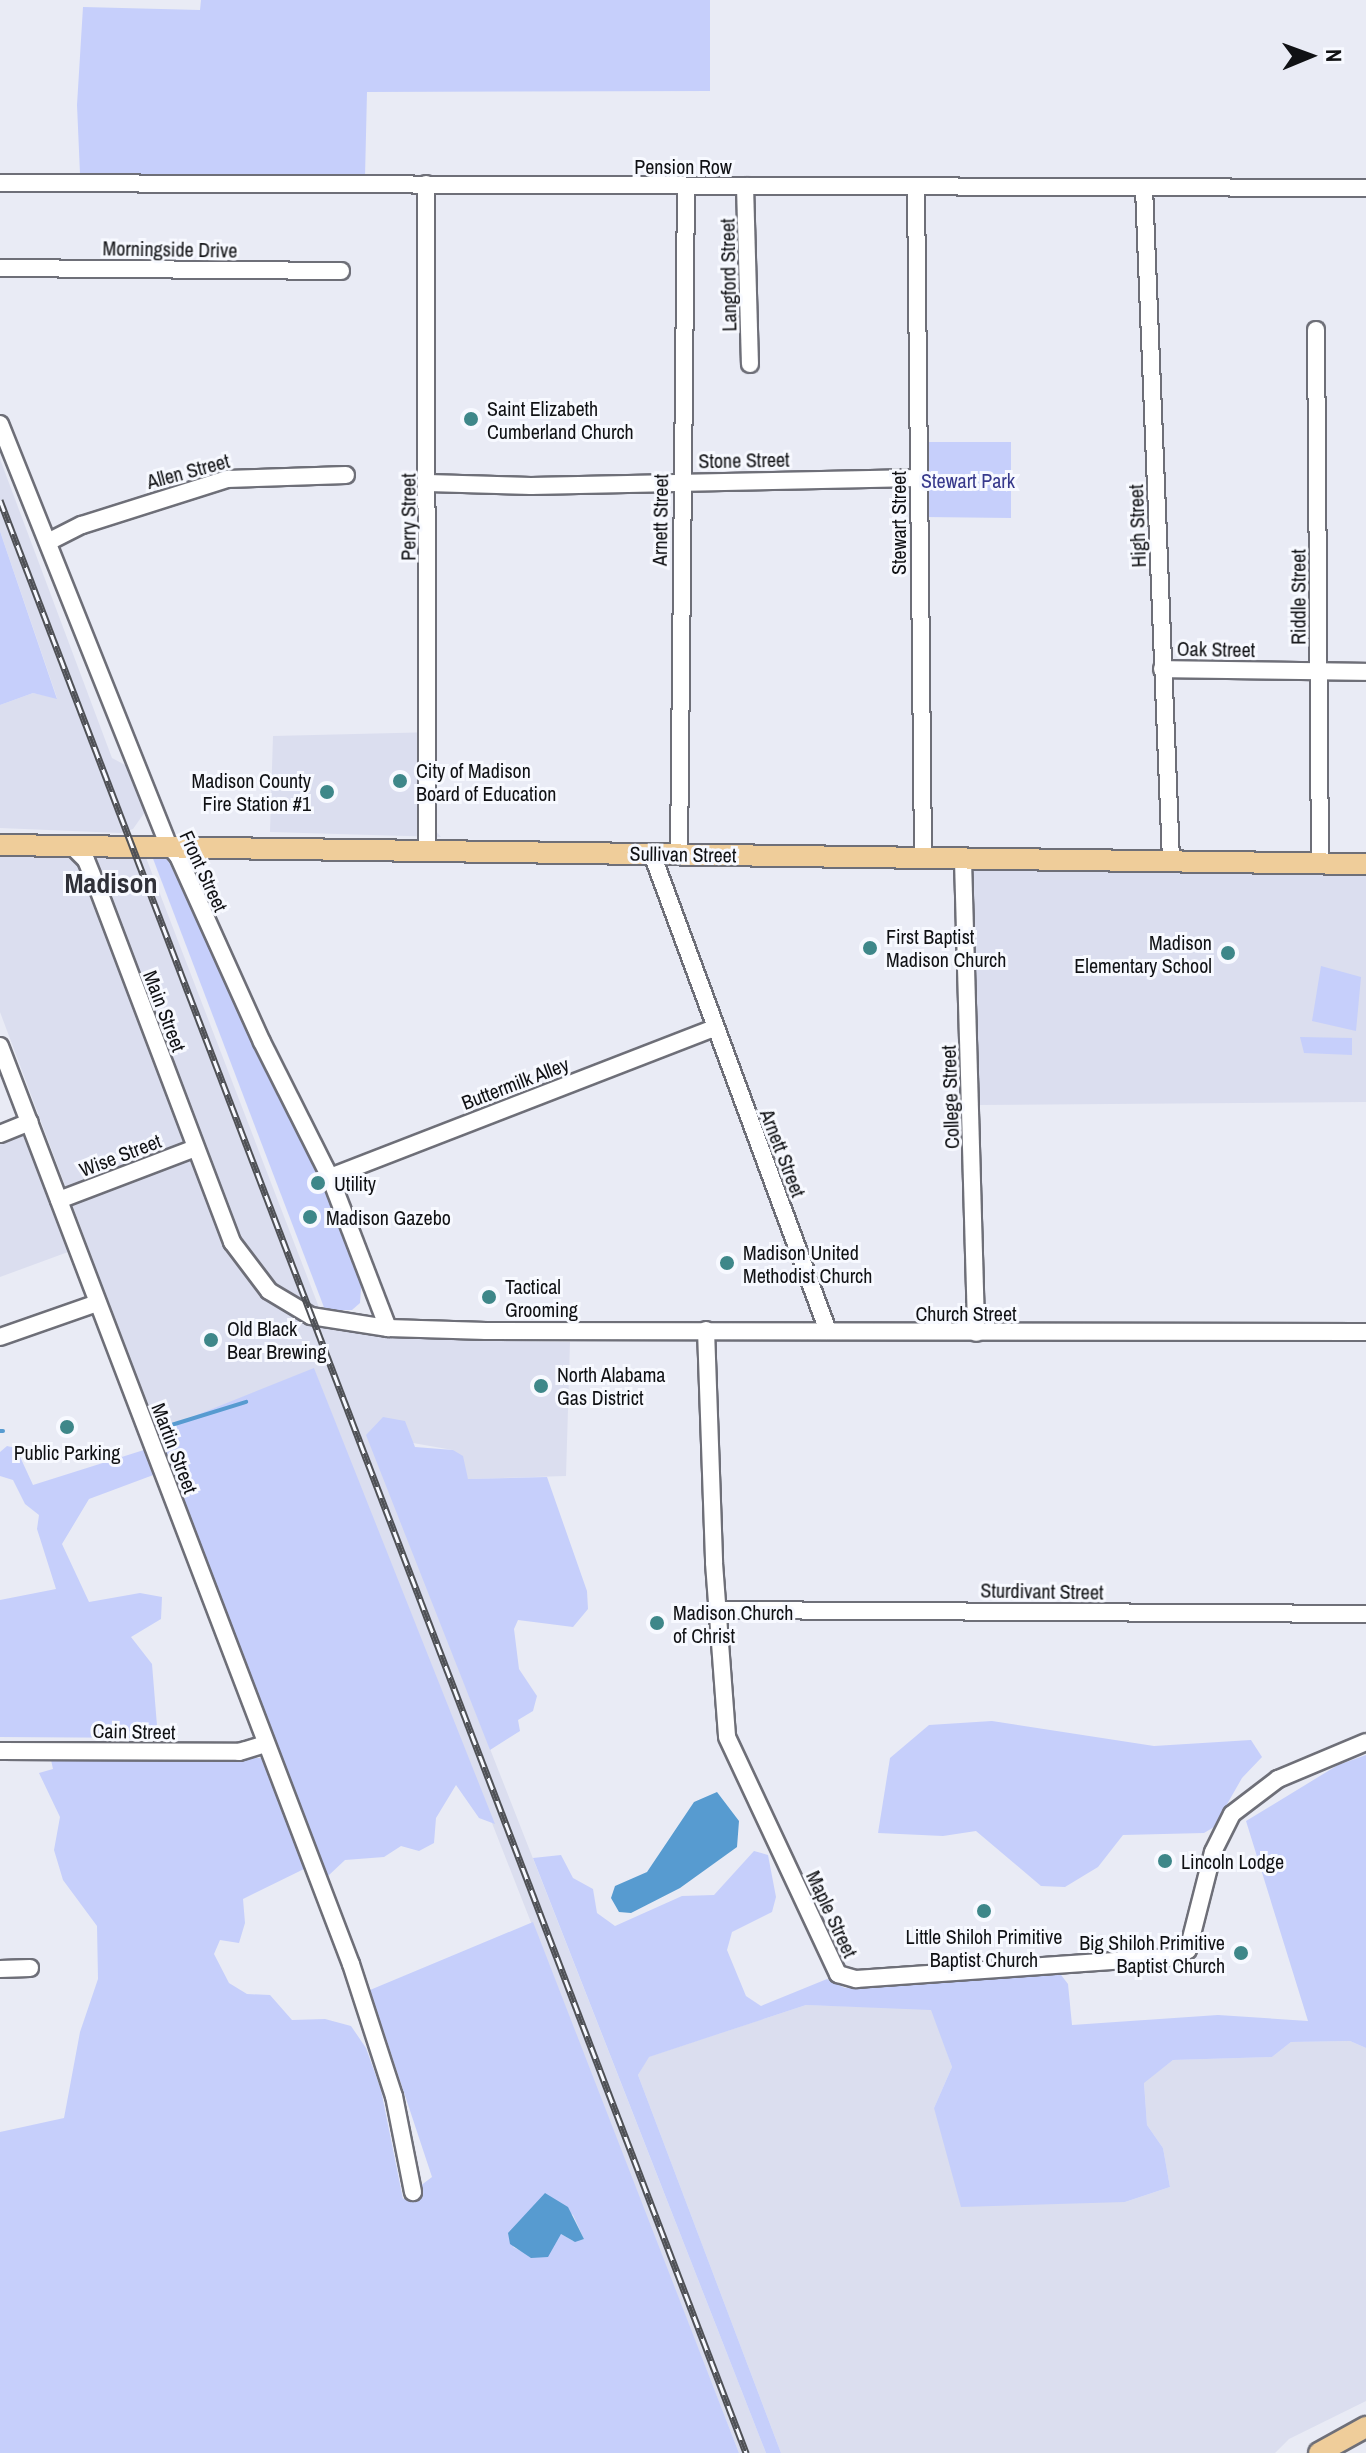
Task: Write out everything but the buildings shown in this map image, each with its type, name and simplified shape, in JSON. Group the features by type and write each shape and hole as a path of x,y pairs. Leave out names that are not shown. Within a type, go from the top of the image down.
{"main road":[{"name":"Sullivan Street","path":"0,845 1366,864"},
{"path":"1319,2453 1366,2427"}],"street":[{"name":"Pension Row","path":"0,183 1366,188"},
{"name":"Perry Street","path":"426,184 427,851"},
{"name":"Arnett Street","path":"679,855 686,186"},
{"name":"Langford Street","path":"745,186 750,364"},
{"name":"Stewart Street","path":"916,187 923,859"},
{"name":"High Street","path":"1144,188 1171,861"},
{"name":"Morningside Drive","path":"0,268 341,271"},
{"name":"Riddle Street","path":"1316,330 1320,864"},
{"name":"Front Street","path":"0,424 169,846 330,1177 388,1328"},
{"name":"Allen Street","path":"48,542 82,525 227,479 346,475"},
{"name":"Stone Street","path":"428,483 918,478"},
{"name":"Oak Street","path":"1162,669 1366,672"},
{"name":"Main Street","path":"71,845 86,860 98,889 232,1242 269,1291 311,1316 388,1328"},
{"path":"98,889 100,864 116,845"},
{"name":"Arnett Street","path":"652,854 828,1331"},
{"name":"College Street","path":"963,860 976,1333"},
{"name":"Buttermilk Alley","path":"330,1177 714,1028"},
{"name":"Martin Street","path":"0,1046 313,1864 394,2096 413,2192"},
{"path":"0,1134 30,1122"},
{"name":"Wise Street","path":"59,1200 195,1148"},
{"path":"0,1337 97,1303"},
{"name":"Church Street","path":"388,1328 976,1333 1366,1332"},
{"name":"Maple Street","path":"706,1330 718,1610 727,1737 824,1954 838,1974 847,1978 1172,1957 1188,1950 1213,1852 1232,1814 1278,1779 1366,1742"},
{"name":"Sturdivant Street","path":"718,1610 1366,1614"},
{"name":"Cain Street","path":"0,1751 239,1752 266,1744"},
{"path":"0,1969 30,1968"}],"shaded area":[{"path":"0,459 112,758 127,766 145,812 133,829 121,833 0,828 0,705 33,693 57,698 0,531"},
{"path":"437,732 435,830 441,837 270,832 273,736"},
{"path":"0,855 145,855 320,1310 299,1302 304,1324 462,1340 570,1342 566,1476 468,1479 453,1450 367,1435 766,2453 739,2453 314,1369 157,1431 0,1012"},
{"path":"972,868 1366,876 1366,1102 978,1105"},
{"path":"23,1132 68,1252 0,1277 0,1140"},
{"path":"717,1792 739,1821 737,1847 680,1888 631,1913 619,1912 611,1898 615,1886 647,1872 694,1802"},
{"path":"806,2005 932,2009 952,2067 934,2108 1061,2201 1125,2202 1170,2187 1163,2148 1147,2125 1144,2082 1173,2060 1272,2057 1291,2042 1350,2041 1366,2048 1366,2401 1289,2439 1275,2453 781,2453 638,2075 648,2057"},
{"path":"545,2193 568,2207 584,2239 575,2242 561,2234 548,2257 531,2258 510,2244 508,2233"}],"green space":[{"path":"201,0 710,0 710,91 367,92 365,177 80,174 77,105 83,7 200,10"},
{"name":"Stewart Park","path":"925,442 1011,442 1011,518 925,517"},
{"path":"0,531 57,699 33,693 0,705"},
{"path":"152,856 167,858 326,1184 362,1275 360,1303 352,1310 325,1310"},
{"path":"1321,966 1361,977 1356,1031 1312,1021"},
{"path":"1300,1037 1352,1038 1352,1055 1304,1053"},
{"path":"314,1368 495,1824 479,1818 456,1785 436,1818 434,1843 419,1851 401,1846 384,1857 345,1860 328,1876 157,1431"},
{"path":"383,1417 405,1421 415,1447 453,1450 463,1456 468,1479 547,1477 587,1591 588,1609 573,1627 518,1620 514,1629 519,1669 537,1696 533,1711 518,1720 520,1731 490,1750 366,1435"},
{"path":"7,1446 16,1448 33,1485 147,1449 156,1474 89,1499 62,1544 89,1602 140,1593 162,1597 161,1619 131,1637 152,1664 158,1738 0,1737 0,1600 56,1589 37,1529 39,1515 25,1504 13,1480 0,1476 0,1452"},
{"path":"992,1721 1154,1746 1251,1740 1262,1757 1242,1778 1214,1827 1204,1833 1123,1835 1098,1867 1065,1887 1041,1886 976,1831 943,1836 878,1833 890,1758 929,1725"},
{"path":"1366,1755 1366,2048 1350,2041 1291,2042 1272,2057 1173,2060 1144,2083 1147,2125 1163,2148 1170,2187 1125,2202 961,2207 934,2108 952,2067 931,2010 806,2005 649,2057 638,2075 781,2453 766,2453 533,1858 561,1855 573,1878 593,1889 597,1913 615,1926 682,1896 714,1895 754,1851 768,1855 776,1897 772,1912 732,1932 727,1950 746,1996 761,2006 827,1979 845,1988 1058,1971 1068,1984 1072,2025 1218,2015 1308,2021 1246,1821 1338,1765"},
{"path":"263,1758 304,1869 243,1899 245,1923 239,1943 220,1940 214,1954 229,1983 247,1994 270,1995 292,2020 325,2019 351,2026 366,2048 381,2090 403,2199 432,2177 370,1990 533,1922 739,2453 0,2453 0,2132 64,2118 80,2032 98,1979 97,1926 63,1880 54,1850 60,1817 39,1773 53,1769 51,1760","holes":["557,2203 573,2215 584,2239 573,2241 561,2234 523,2252 513,2247"]}],"waterway":[{"path":"165,1427 246,1402"}],"railway":[{"path":"0,500 746,2453"}],"place":[{"name":"Saint Elizabeth Cumberland Church","path":"471,419"},
{"name":"City of Madison Board of Education","path":"400,781"},
{"name":"Madison County Fire Station #1","path":"327,792"},
{"name":"First Baptist Madison Church","path":"870,948"},
{"name":"Madison Elementary School","path":"1228,953"},
{"name":"Utility","path":"318,1183"},
{"name":"Madison Gazebo","path":"310,1217"},
{"name":"Madison United Methodist Church","path":"727,1263"},
{"name":"Tactical Grooming","path":"489,1297"},
{"name":"Old Black Bear Brewing","path":"211,1340"},
{"name":"North Alabama Gas District","path":"541,1386"},
{"name":"Public Parking","path":"67,1427"},
{"name":"Madison Church of Christ","path":"657,1623"},
{"name":"Lincoln Lodge","path":"1165,1861"},
{"name":"Little Shiloh Primitive Baptist Church","path":"984,1911"},
{"name":"Big Shiloh Primitive Baptist Church","path":"1241,1953"}],"district":[{"name":"Madison","path":"111,883"}]}
